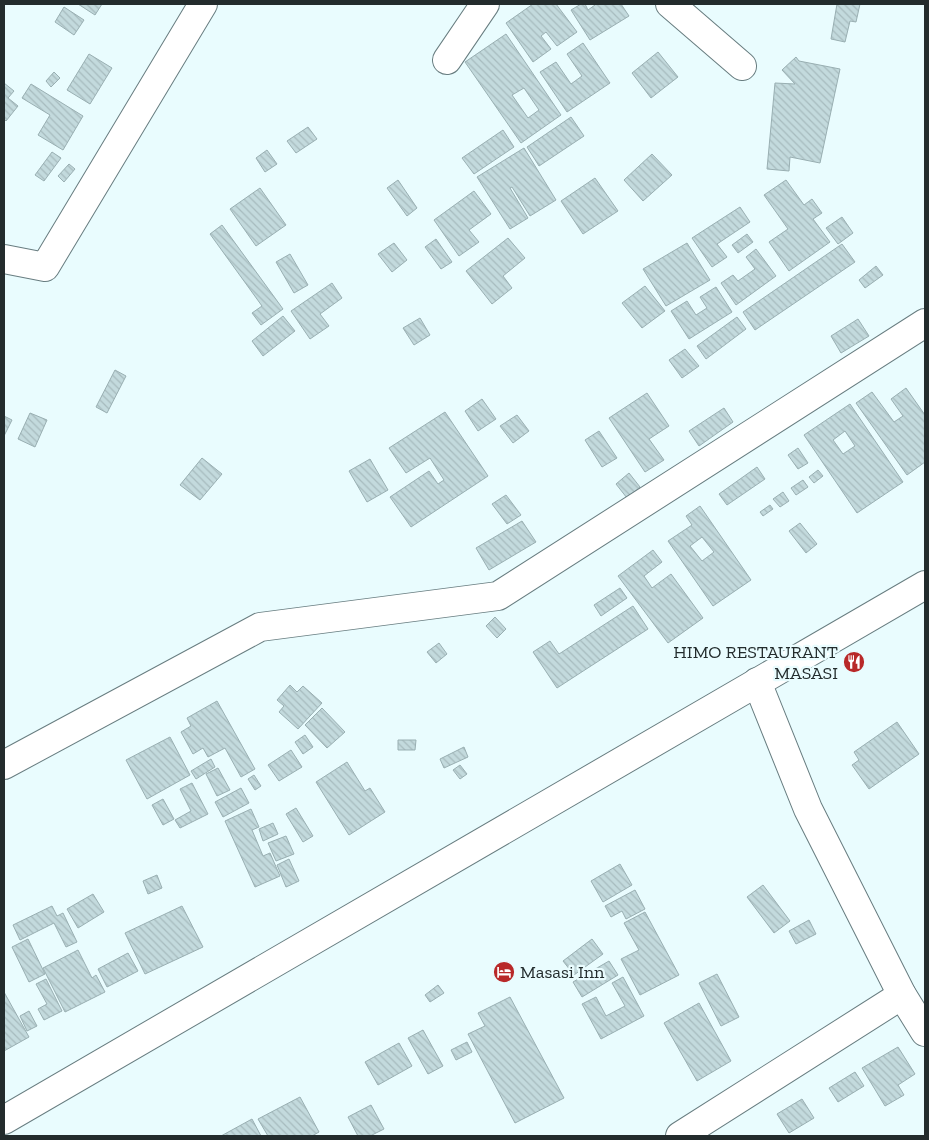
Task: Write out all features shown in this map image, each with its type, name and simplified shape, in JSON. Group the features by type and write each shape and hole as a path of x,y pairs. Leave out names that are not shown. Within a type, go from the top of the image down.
{"main road":[{"path":"4,259 45,267 203,4"},
{"path":"447,60 485,4"},
{"path":"670,4 742,66"},
{"path":"4,765 260,627 498,596 925,323"},
{"path":"4,1120 925,585"},
{"path":"757,682 808,809 902,995 925,1032"},
{"path":"680,1136 902,995"}],"building":[{"path":"78,4 102,4 95,15"},
{"path":"533,4 556,4 577,32 557,46 546,32 541,36 551,49 533,62 506,23"},
{"path":"581,4 585,4 588,10 594,4 621,4 629,16 590,40 571,10"},
{"path":"837,4 860,4 856,22 850,21 845,42 831,39"},
{"path":"64,7 84,20 74,35 55,22"},
{"path":"506,34 561,115 521,143 465,62","holes":["524,88 539,110 528,118 512,95"]},
{"path":"583,43 610,83 567,112 540,72 556,62 571,84 582,76 567,54"},
{"path":"658,52 678,77 651,98 632,73"},
{"path":"89,54 112,68 90,104 67,90"},
{"path":"796,57 799,61 840,69 820,163 790,157 789,171 767,169 775,83 795,84 782,70"},
{"path":"54,72 60,78 51,87 46,81"},
{"path":"4,83 14,91 8,98 18,106 6,121 4,119"},
{"path":"31,84 83,116 63,150 38,135 50,115 22,98"},
{"path":"571,117 584,136 539,166 527,147"},
{"path":"308,127 317,139 296,153 287,141"},
{"path":"503,130 514,147 474,174 462,158"},
{"path":"524,148 556,200 530,216 512,187 510,188 528,218 510,229 477,177"},
{"path":"267,150 277,164 265,172 256,158"},
{"path":"52,152 61,158 44,181 35,175"},
{"path":"652,154 672,175 643,201 624,180"},
{"path":"69,164 75,169 64,182 58,176"},
{"path":"595,178 618,211 583,234 561,201"},
{"path":"398,180 417,208 407,216 387,188"},
{"path":"786,180 804,205 812,199 822,213 813,219 830,242 789,271 769,242 788,229 764,195"},
{"path":"260,188 286,225 256,246 230,209"},
{"path":"474,191 491,214 469,230 479,242 459,256 434,220"},
{"path":"740,207 750,222 717,244 727,257 712,267 692,238"},
{"path":"842,217 853,233 838,244 826,228"},
{"path":"222,225 283,309 261,325 252,313 262,306 210,234"},
{"path":"747,234 753,242 738,253 732,245"},
{"path":"508,238 525,258 503,276 512,288 492,304 466,271"},
{"path":"436,239 452,262 441,269 425,247"},
{"path":"394,243 407,260 392,272 378,254"},
{"path":"687,243 710,280 666,306 643,269"},
{"path":"842,244 855,262 755,330 743,312"},
{"path":"756,249 776,276 736,305 721,283 733,275 738,281 755,269 746,257"},
{"path":"290,254 308,285 294,293 276,262"},
{"path":"876,266 883,275 865,288 859,280"},
{"path":"332,283 342,298 320,314 329,326 310,339 291,311"},
{"path":"645,286 665,311 642,328 622,303"},
{"path":"716,287 732,312 689,339 671,311 687,301 696,315 707,308 700,297"},
{"path":"283,316 295,331 263,356 252,341"},
{"path":"737,317 746,329 706,359 697,346"},
{"path":"420,318 430,335 414,345 403,328"},
{"path":"858,319 869,336 841,353 831,336"},
{"path":"685,349 699,366 682,378 669,360"},
{"path":"115,370 126,376 107,413 96,407"},
{"path":"906,388 925,415 925,462 907,475 856,403 872,392 894,422 903,416 891,399"},
{"path":"647,393 669,426 649,439 664,460 645,472 609,418"},
{"path":"482,399 496,419 478,431 465,411"},
{"path":"850,404 903,482 857,513 804,435","holes":["845,431 855,446 843,454 833,440"]},
{"path":"724,408 733,422 699,446 689,431"},
{"path":"445,412 488,476 411,527 390,497 429,471 438,484 444,480 430,458 406,473 389,448"},
{"path":"30,413 47,420 35,447 18,439"},
{"path":"517,415 529,431 513,443 500,426"},
{"path":"4,416 12,420 4,436"},
{"path":"599,431 617,458 602,467 585,440"},
{"path":"798,448 808,463 798,469 788,455"},
{"path":"202,458 222,474 200,500 180,485"},
{"path":"370,459 388,490 367,502 349,471"},
{"path":"757,467 765,479 727,505 719,494"},
{"path":"818,470 823,476 814,483 809,477"},
{"path":"629,473 640,487 627,498 616,484"},
{"path":"803,480 808,487 796,495 791,488"},
{"path":"783,492 789,501 780,507 773,499"},
{"path":"506,495 521,515 507,524 492,504"},
{"path":"770,505 773,509 763,516 760,512"},
{"path":"700,506 751,580 713,606 668,541 692,525 686,516","holes":["702,537 714,552 702,561 690,546"]},
{"path":"522,521 536,542 489,570 476,548"},
{"path":"800,523 817,544 806,553 789,531"},
{"path":"653,550 662,562 644,576 652,588 671,574 703,618 668,643 618,576"},
{"path":"620,588 627,598 601,616 594,605"},
{"path":"633,606 648,629 557,688 533,652 550,641 559,654"},
{"path":"495,617 506,629 497,638 486,626"},
{"path":"439,643 447,654 436,663 427,652"},
{"path":"290,685 297,692 303,686 322,703 298,729 279,712 284,706 277,700"},
{"path":"217,701 255,769 241,777 225,748 208,757 203,748 193,754 181,732 191,726 187,718"},
{"path":"322,708 345,732 327,748 305,725"},
{"path":"897,722 919,754 869,789 852,765 859,760 854,752"},
{"path":"305,735 313,747 303,754 295,742"},
{"path":"170,737 190,775 147,799 126,760"},
{"path":"398,740 416,740 415,750 398,750"},
{"path":"464,747 468,757 444,768 440,759"},
{"path":"291,750 302,767 279,781 268,765"},
{"path":"211,759 215,767 196,779 191,771"},
{"path":"347,762 365,791 370,788 385,812 349,835 316,782"},
{"path":"460,765 467,774 460,779 453,770"},
{"path":"218,768 230,790 217,796 206,774"},
{"path":"254,775 261,786 255,790 248,779"},
{"path":"192,783 208,814 180,828 175,820 191,811 180,789"},
{"path":"241,788 249,803 223,817 215,802"},
{"path":"163,799 174,819 163,825 152,805"},
{"path":"296,808 313,836 303,842 286,814"},
{"path":"251,809 259,827 252,830 263,856 270,853 280,876 255,887 225,821"},
{"path":"273,823 278,834 263,841 259,829"},
{"path":"286,836 294,854 276,861 268,843"},
{"path":"289,859 299,881 286,887 277,865"},
{"path":"620,864 632,885 603,902 591,881"},
{"path":"157,875 162,888 148,894 143,881"},
{"path":"763,885 790,921 774,933 747,897"},
{"path":"635,890 645,909 626,919 622,911 611,917 605,906"},
{"path":"93,894 104,912 78,928 67,909"},
{"path":"52,906 57,916 63,913 77,942 66,947 54,923 20,940 13,925"},
{"path":"182,906 203,947 145,974 125,933"},
{"path":"645,912 679,975 640,995 621,959 639,950 624,923"},
{"path":"809,920 816,934 796,944 789,931"},
{"path":"28,939 45,974 29,982 12,947"},
{"path":"592,939 603,954 574,975 563,961"},
{"path":"78,950 92,978 96,975 105,992 65,1012 43,968"},
{"path":"128,953 138,971 107,987 98,969"},
{"path":"609,961 618,975 582,997 573,982"},
{"path":"717,974 739,1017 721,1026 699,983"},
{"path":"623,977 644,1016 601,1039 582,1004 596,997 606,1016 625,1006 612,983"},
{"path":"46,979 62,1011 44,1020 38,1009 47,1004 36,984"},
{"path":"438,985 444,993 430,1002 425,995"},
{"path":"4,992 29,1037 4,1051"},
{"path":"510,997 564,1098 515,1123 468,1034 485,1026 478,1013"},
{"path":"699,1003 731,1061 697,1081 664,1023"},
{"path":"29,1011 37,1026 27,1031 20,1016"},
{"path":"423,1030 443,1066 428,1074 408,1038"},
{"path":"467,1042 472,1052 456,1060 451,1050"},
{"path":"399,1043 412,1066 378,1085 365,1062"},
{"path":"898,1047 915,1074 898,1085 904,1095 885,1106 862,1068"},
{"path":"855,1072 864,1086 838,1102 829,1088"},
{"path":"300,1097 319,1132 312,1136 268,1136 258,1119"},
{"path":"802,1099 814,1118 789,1133 777,1114"},
{"path":"371,1105 384,1129 370,1136 358,1136 348,1117"},
{"path":"252,1119 261,1136 221,1136"}],"place":[{"name":"HIMO RESTAURANT MASASI","path":"854,662"},
{"name":"Masasi Inn","path":"504,972"}]}
